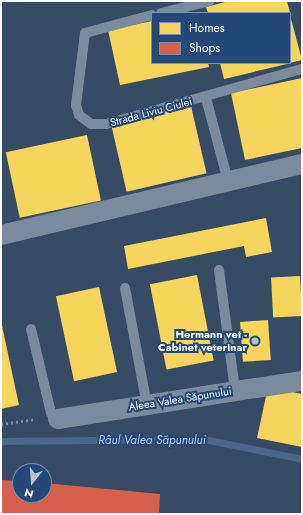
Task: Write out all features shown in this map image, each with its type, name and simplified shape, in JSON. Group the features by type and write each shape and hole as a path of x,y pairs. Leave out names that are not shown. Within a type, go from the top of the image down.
{"street":[{"path":"1,235 302,164"},
{"name":"Aleea Valea Săpunului","path":"56,418 302,381"}],"lane":[{"path":"165,12 210,1"},
{"name":"Strada Liviu Ciulei","path":"151,15 85,33 77,97 79,115 91,124 106,124 206,98 302,69"},
{"path":"206,98 228,181"},
{"path":"219,270 235,390"},
{"path":"125,288 147,405"},
{"path":"32,330 56,418"}],"path":[{"path":"1,424 56,418"}],"building: Homes":[{"path":"229,1 287,1 290,12 208,12 206,7"},
{"path":"291,19 302,60 291,63"},
{"path":"151,21 151,64 208,64 209,67 120,85 108,30"},
{"path":"220,64 287,64 224,79"},
{"path":"302,78 302,148 245,160 231,93"},
{"path":"191,106 207,173 127,192 111,124"},
{"path":"87,135 101,201 20,218 6,152"},
{"path":"266,218 272,252 246,257 244,246 128,269 124,246"},
{"path":"197,275 214,360 166,370 150,284"},
{"path":"300,276 302,316 273,317 271,278"},
{"path":"99,287 117,372 74,381 56,296"},
{"name":"Hermann vet - Cabinet veterinar","path":"268,320 271,360 243,362 240,322"},
{"path":"1,321 19,405 1,409"},
{"path":"268,387 302,394 302,447 257,438"}],"building: Shops":[{"path":"1,480 12,481 12,503 52,503 52,484 160,494 159,514 1,514"}],"waterway":[{"name":"Râul Valea Săpunului","path":"1,441 204,439 302,459"}],"place":[{"name":"Hermann vet - Cabinet veterinar","path":"255,341"}]}
